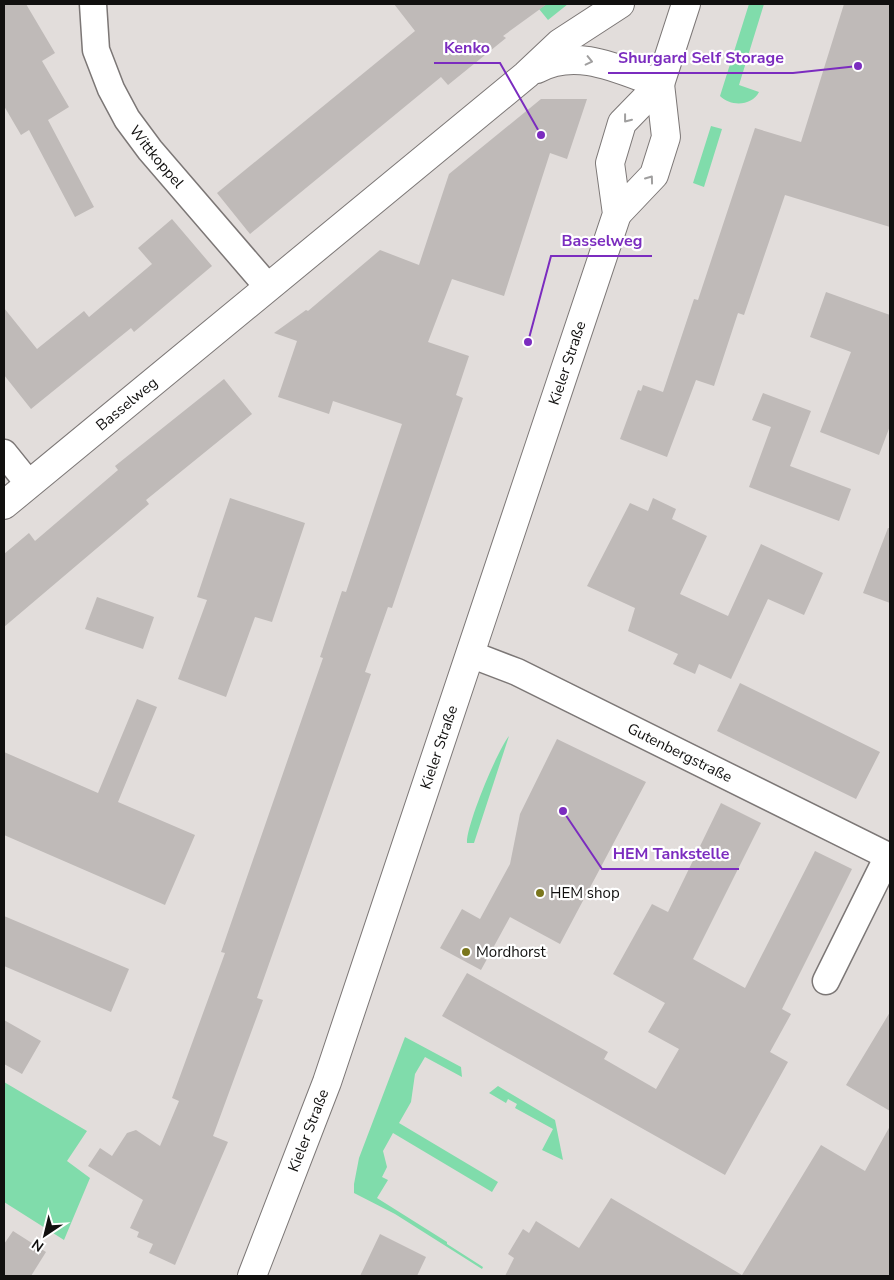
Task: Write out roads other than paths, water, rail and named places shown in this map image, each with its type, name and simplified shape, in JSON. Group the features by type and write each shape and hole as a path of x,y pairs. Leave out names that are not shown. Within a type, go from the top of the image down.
{"main road":[{"name":"Basselweg","path":"4,504 526,75 560,43 620,4"},
{"name":"Kieler Straße","path":"617,214 654,178 666,137 660,84 686,4"},
{"name":"Basselweg","path":"526,75 553,62 576,59 604,65 660,84"},
{"name":"Kieler Straße","path":"252,1276 327,1082 617,214 610,163 622,123 660,84"}],"street":[{"name":"Wittkoppel","path":"93,4 96,50 110,89 127,118 150,150 268,287"},
{"path":"4,453 29,484"},
{"name":"Gutenbergstraße","path":"470,654 517,672 889,857 826,981"}],"place":[{"name":"Shurgard Self Storage","path":"858,66"},
{"name":"Kenko","path":"541,135"},
{"name":"Basselweg","path":"528,342"},
{"name":"HEM Tankstelle","path":"563,811"},
{"name":"HEM shop","path":"540,893"},
{"name":"Mordhorst","path":"466,952"}]}
